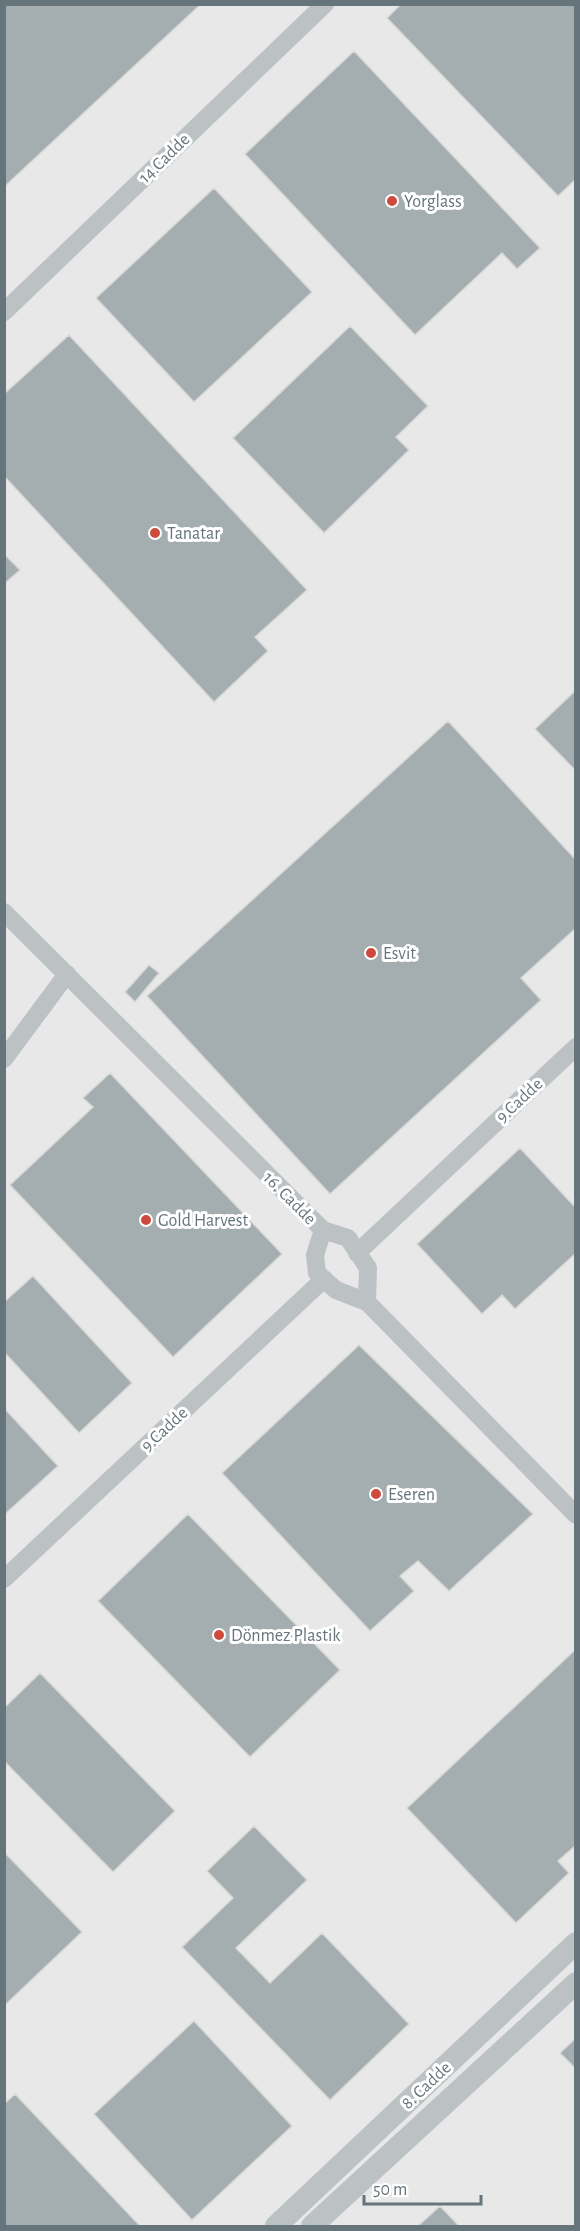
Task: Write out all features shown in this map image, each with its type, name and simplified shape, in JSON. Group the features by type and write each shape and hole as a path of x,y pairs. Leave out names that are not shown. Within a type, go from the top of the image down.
{"street":[{"name":"14.Cadde","path":"4,312 325,4"},
{"name":"16. Cadde","path":"4,912 323,1230 348,1238 368,1268 367,1302"},
{"path":"4,1059 67,974"},
{"name":"9.Cadde","path":"357,1253 576,1047"},
{"path":"323,1230 315,1255 317,1273 336,1290 367,1302 576,1515"},
{"name":"9.Cadde","path":"4,1579 324,1279"},
{"name":"8. Cadde","path":"276,2226 576,1943"},
{"name":"8. Cadde","path":"312,2226 576,1983"}],"shaded area":[{"path":"5,5 575,5 575,2226 5,2226"}],"building":[{"path":"4,4 201,4 4,187"},
{"path":"401,4 576,4 576,179 558,196 387,18"},
{"name":"Yorglass","path":"354,51 540,248 517,269 502,253 415,335 245,154"},
{"path":"214,188 312,292 194,402 96,298"},
{"path":"350,326 428,406 396,437 409,450 324,533 233,438"},
{"name":"Tanatar","path":"69,335 307,590 255,637 268,651 214,702 4,476 4,394"},
{"path":"4,554 20,570 4,584"},
{"path":"576,690 576,771 535,729"},
{"name":"Esvit","path":"448,721 576,860 576,928 521,978 541,1000 330,1194 147,996"},
{"path":"149,965 159,973 135,1002 125,992"},
{"name":"Gold Harvest","path":"110,1073 282,1254 173,1357 10,1185 93,1107 83,1098"},
{"path":"520,1148 576,1208 576,1253 515,1309 502,1295 482,1314 417,1244"},
{"path":"33,1276 132,1383 79,1433 4,1352 4,1302"},
{"name":"Eseren","path":"359,1345 533,1514 449,1591 418,1561 400,1576 414,1591 370,1631 222,1473"},
{"path":"4,1408 58,1466 4,1515"},
{"name":"Dönmez Plastik","path":"188,1514 340,1670 250,1757 98,1601"},
{"path":"576,1649 576,1845 558,1861 569,1873 516,1923 407,1808"},
{"path":"40,1673 175,1811 113,1872 4,1761 4,1708"},
{"path":"254,1826 307,1880 236,1948 270,1983 322,1933 409,2024 330,2100 182,1947 233,1898 207,1871"},
{"path":"4,1852 82,1932 4,2006"},
{"path":"194,2021 292,2126 192,2220 94,2114"},
{"path":"576,2038 576,2069 560,2053"},
{"path":"15,2094 140,2226 4,2226 4,2104"},
{"path":"440,2206 459,2226 418,2226"}],"place":[{"name":"Yorglass","path":"392,201"},
{"name":"Tanatar","path":"155,533"},
{"name":"Esvit","path":"371,953"},
{"name":"Gold Harvest","path":"146,1220"},
{"name":"Eseren","path":"376,1494"},
{"name":"Dönmez Plastik","path":"219,1635"}]}
